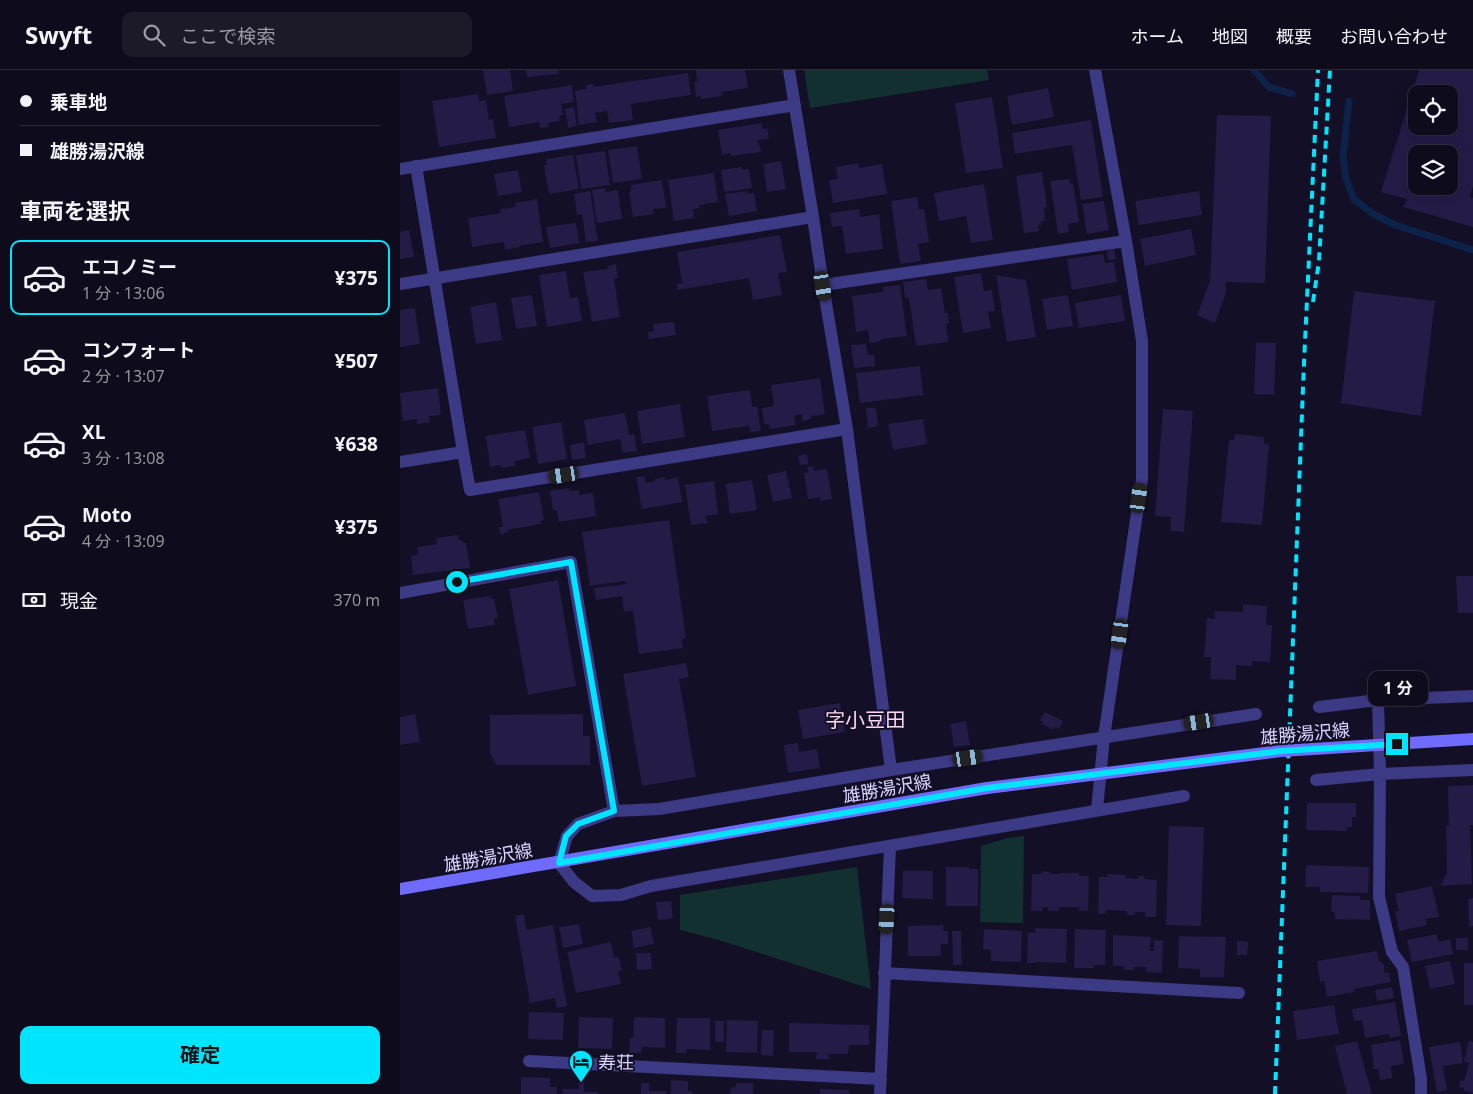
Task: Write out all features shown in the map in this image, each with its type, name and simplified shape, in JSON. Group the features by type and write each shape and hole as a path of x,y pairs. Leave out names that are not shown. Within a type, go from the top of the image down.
{"main road":[{"name":"雄勝湯沢線","path":"400,889 987,788 1281,751 1473,739"}],"street":[{"path":"789,70 847,429 891,770"},
{"path":"1095,70 1142,341 1142,479 1104,737 1096,810"},
{"path":"400,169 795,105"},
{"path":"416,166 470,490 847,429"},
{"path":"400,284 813,217"},
{"path":"823,286 1126,240"},
{"path":"400,462 463,452"},
{"path":"400,593 571,562 614,811"},
{"path":"1319,707 1378,700 1473,696"},
{"path":"1378,700 1380,774 1379,898 1392,952 1403,967 1421,1094"},
{"path":"1184,796 652,886 621,895 592,896 574,882 559,863 566,836 578,824 614,811 668,807 891,770 1256,714"},
{"path":"1316,780 1380,774 1473,770"},
{"path":"880,1094 890,846"},
{"path":"884,974 1238,994"},
{"path":"529,1061 881,1080"}],"green space":[{"path":"804,70 987,70 989,80 810,108"},
{"path":"1024,836 1023,923 980,922 981,846 1007,838"},
{"path":"857,867 871,989 719,940 680,930 680,895"}],"building":[{"path":"483,70 510,70 513,91 487,95"},
{"path":"526,70 558,70 559,74 527,77"},
{"path":"696,70 745,70 748,88 721,92 722,96 701,99 700,96 696,97 694,82 697,82"},
{"path":"1419,70 1473,70 1473,186 1470,197 1473,198 1473,227 1403,207 1407,199 1381,192 1408,105 1408,135 1458,135 1458,85 1414,85"},
{"path":"688,73 691,95 631,104 633,120 609,123 607,111 595,113 597,122 579,125 575,91 587,89 586,85 593,84 593,87"},
{"path":"572,85 574,102 561,104 563,115 559,116 560,121 548,123 549,127 540,128 539,122 509,127 504,96"},
{"path":"1048,88 1054,117 1012,125 1007,96"},
{"path":"478,94 479,101 486,100 489,120 493,119 496,138 439,147 432,101"},
{"path":"992,97 1003,168 966,173 955,103"},
{"path":"574,107 577,126 568,128 565,109"},
{"path":"1217,115 1271,116 1265,283 1226,282 1226,293 1215,323 1197,315 1210,281"},
{"path":"1091,120 1103,197 1081,200 1072,145 1015,154 1012,133"},
{"path":"762,123 762,129 767,128 769,139 758,140 761,152 731,156 730,153 722,155 718,130"},
{"path":"637,146 642,179 613,183 608,150"},
{"path":"605,151 610,185 581,189 576,155"},
{"path":"573,155 579,189 549,194 544,165 547,165 546,159"},
{"path":"781,161 786,189 767,192 763,164"},
{"path":"858,163 859,168 882,164 887,194 833,203 829,180 838,179 836,167"},
{"path":"742,167 742,170 749,169 752,188 724,192 721,170"},
{"path":"518,170 522,192 498,196 494,174"},
{"path":"1042,172 1047,207 1044,208 1045,221 1041,222 1041,225 1038,226 1039,231 1024,233 1016,176"},
{"path":"714,173 718,202 699,205 700,208 693,209 694,218 674,221 668,180"},
{"path":"1069,179 1070,184 1073,183 1079,222 1068,224 1069,232 1058,234 1050,181"},
{"path":"662,180 666,208 653,209 654,214 633,217 629,192 631,192 631,185"},
{"path":"984,184 993,240 971,243 966,216 939,221 934,193"},
{"path":"605,188 606,192 618,190 622,219 597,223 592,190"},
{"path":"590,191 598,241 586,242 582,214 577,215 574,194"},
{"path":"747,191 747,194 754,193 757,211 729,216 725,194"},
{"path":"1199,191 1202,215 1139,225 1135,201"},
{"path":"917,197 919,209 924,209 929,242 918,244 921,261 900,264 891,201"},
{"path":"537,199 543,242 505,250 504,242 472,247 468,218 501,213 500,209 515,207 515,203"},
{"path":"1104,201 1109,230 1087,234 1082,204"},
{"path":"859,209 860,217 879,214 883,249 846,254 842,226 832,227 830,213"},
{"path":"576,223 579,243 550,248 546,227"},
{"path":"1191,229 1196,255 1145,266 1140,239"},
{"path":"409,230 414,257 400,259 400,232"},
{"path":"780,235 787,272 778,273 782,295 753,300 749,278 678,290 677,284 682,283 677,252"},
{"path":"1114,249 1116,259 1108,260 1107,251"},
{"path":"1103,254 1105,263 1114,262 1117,282 1072,290 1067,259"},
{"path":"616,264 618,278 614,279 620,317 592,322 583,272 608,269 607,266"},
{"path":"566,271 570,298 578,297 582,321 547,327 539,275"},
{"path":"981,273 984,291 992,290 995,311 988,312 991,328 963,333 954,277"},
{"path":"996,275 1026,280 1036,337 1007,342"},
{"path":"926,279 928,290 941,288 945,313 948,313 949,323 946,323 948,342 916,346 909,298 905,298 903,282"},
{"path":"900,285 907,336 881,339 881,341 870,343 868,330 856,332 852,296 883,292 883,287"},
{"path":"1354,291 1435,301 1421,416 1341,403"},
{"path":"532,295 537,326 516,329 511,298"},
{"path":"1068,295 1073,326 1047,330 1042,299"},
{"path":"1121,295 1125,321 1079,328 1075,303"},
{"path":"496,302 502,340 476,344 470,307"},
{"path":"415,308 420,344 400,347 400,310"},
{"path":"674,322 676,335 649,339 648,332 654,331 653,324"},
{"path":"1256,343 1276,343 1274,395 1254,394"},
{"path":"866,344 868,355 874,354 875,366 854,368 851,345"},
{"path":"920,366 923,395 860,403 856,373"},
{"path":"820,378 825,415 811,416 811,419 802,421 802,414 794,416 796,425 770,429 769,424 764,424 762,408 774,406 771,385"},
{"path":"438,388 441,415 429,416 430,422 417,424 417,419 403,421 400,393"},
{"path":"750,390 752,407 757,406 761,431 750,432 749,426 712,431 707,396"},
{"path":"680,404 685,437 642,444 637,411"},
{"path":"866,408 876,408 878,426 868,428"},
{"path":"1163,409 1193,411 1184,532 1170,531 1171,517 1155,516"},
{"path":"625,413 629,435 634,434 637,451 623,453 620,439 588,445 584,420"},
{"path":"923,419 927,444 893,450 888,424"},
{"path":"561,422 567,459 538,464 532,427"},
{"path":"525,430 530,458 514,461 515,466 501,468 500,465 490,467 486,436"},
{"path":"1235,434 1264,437 1264,443 1269,445 1262,525 1221,522 1229,440 1234,440"},
{"path":"584,442 586,458 572,460 570,445"},
{"path":"807,454 808,464 800,465 798,456"},
{"path":"813,466 814,471 827,469 832,499 821,501 820,497 808,499 804,473 808,472 807,467"},
{"path":"786,471 792,498 773,502 767,475"},
{"path":"645,476 646,483 665,477 666,480 678,477 682,502 642,509 636,477"},
{"path":"752,480 757,510 730,514 726,484"},
{"path":"714,481 718,514 706,516 707,523 691,525 685,485"},
{"path":"569,488 569,491 579,490 579,495 593,493 596,516 559,522 557,510 553,510 550,491"},
{"path":"539,492 544,520 540,521 541,524 507,530 507,533 500,534 499,527 503,527 498,499"},
{"path":"669,520 686,638 682,639 683,648 639,654 633,611 624,612 622,596 596,600 594,588 626,584 625,581 590,586 582,532"},
{"path":"458,535 459,540 466,543 470,568 413,575 411,556 418,555 417,547 437,544 436,538"},
{"path":"1456,576 1473,576 1473,613 1458,613"},
{"path":"558,580 576,686 528,695 509,589"},
{"path":"490,596 491,599 494,599 498,618 494,619 495,625 468,629 463,600"},
{"path":"1243,604 1267,606 1266,625 1272,625 1270,662 1252,661 1252,666 1236,665 1236,680 1210,679 1211,657 1204,657 1207,618 1215,619 1215,611 1243,612"},
{"path":"686,663 689,677 679,679 696,777 642,786 623,674"},
{"path":"840,703 845,732 803,739 798,710"},
{"path":"1045,712 1063,721 1059,729 1055,727 1053,730 1042,724 1043,722 1040,720"},
{"path":"415,714 420,742 400,745 400,717"},
{"path":"583,714 583,736 590,736 590,765 496,765 490,753 490,715"},
{"path":"966,721 970,745 954,747 950,724"},
{"path":"798,743 799,752 817,749 820,768 788,773 784,745"},
{"path":"1473,785 1473,825 1470,825 1472,884 1440,886 1447,873 1446,826 1449,826 1448,786"},
{"path":"1307,803 1356,803 1356,817 1352,817 1352,827 1347,827 1347,831 1306,830"},
{"path":"1169,826 1204,827 1201,926 1166,925"},
{"path":"1306,865 1369,867 1368,893 1320,892 1320,887 1305,887"},
{"path":"946,867 978,869 978,906 946,906"},
{"path":"903,871 933,871 933,899 902,898"},
{"path":"1042,871 1050,872 1050,874 1079,873 1079,876 1089,876 1088,911 1079,911 1079,907 1059,907 1059,911 1048,911 1048,907 1042,907 1042,911 1031,911 1032,874 1042,874"},
{"path":"1107,874 1126,875 1126,878 1138,879 1138,876 1144,876 1144,879 1157,880 1156,917 1145,917 1145,912 1135,912 1135,915 1127,915 1127,911 1106,910 1105,914 1098,914 1099,877 1107,877"},
{"path":"1432,886 1439,917 1425,919 1427,925 1399,931 1395,911 1399,911 1395,894"},
{"path":"1332,895 1360,896 1360,900 1370,900 1370,920 1335,919 1335,912 1331,912"},
{"path":"1473,898 1473,926 1469,927 1468,899"},
{"path":"671,901 673,919 658,920 656,902"},
{"path":"524,914 526,930 553,925 567,1006 557,1008 555,998 530,1003 515,916"},
{"path":"579,924 583,944 563,948 559,927"},
{"path":"943,925 943,931 948,931 948,944 941,944 941,956 908,956 908,926"},
{"path":"650,927 654,944 634,948 631,931"},
{"path":"1035,928 1067,929 1066,963 1027,963 1028,932 1035,933"},
{"path":"984,929 1022,931 1021,962 991,961 991,950 983,949"},
{"path":"1075,929 1106,930 1105,965 1094,965 1094,968 1074,968"},
{"path":"952,931 961,931 962,965 953,965"},
{"path":"1437,934 1438,942 1450,939 1453,954 1412,962 1407,940"},
{"path":"1113,935 1151,937 1150,951 1154,951 1154,940 1163,941 1162,973 1146,972 1146,967 1134,967 1134,970 1124,970 1124,966 1113,966"},
{"path":"1179,936 1226,937 1224,977 1200,977 1200,969 1178,968"},
{"path":"1456,938 1468,938 1468,950 1456,950"},
{"path":"1237,941 1248,942 1247,955 1237,955"},
{"path":"611,942 614,958 619,957 622,970 618,971 621,984 576,993 567,952"},
{"path":"1377,951 1379,962 1383,962 1385,973 1389,973 1391,982 1354,989 1354,992 1327,997 1324,981 1320,982 1317,961"},
{"path":"636,953 651,953 652,969 637,970"},
{"path":"1450,961 1455,984 1430,989 1425,966"},
{"path":"1464,963 1473,963 1473,1005 1464,1005"},
{"path":"1392,987 1394,998 1377,1001 1375,990"},
{"path":"1395,1002 1401,1036 1390,1038 1389,1034 1365,1038 1362,1020 1354,1021 1352,1009"},
{"path":"1334,1005 1339,1034 1297,1040 1293,1011"},
{"path":"529,1012 564,1013 563,1040 528,1039"},
{"path":"579,1017 613,1018 612,1049 578,1048"},
{"path":"634,1017 665,1018 665,1048 642,1047 641,1053 629,1053 630,1038 633,1038"},
{"path":"677,1018 710,1018 710,1050 686,1049 686,1053 676,1053"},
{"path":"727,1020 758,1021 757,1053 726,1052"},
{"path":"715,1021 724,1021 724,1042 715,1042"},
{"path":"789,1023 869,1025 869,1045 849,1045 848,1054 829,1054 829,1059 816,1059 817,1052 789,1052"},
{"path":"762,1030 774,1030 773,1056 761,1055"},
{"path":"1400,1040 1404,1064 1391,1066 1392,1078 1380,1080 1378,1069 1374,1069 1371,1045"},
{"path":"1357,1041 1372,1094 1347,1094 1335,1046"},
{"path":"1469,1041 1473,1042 1473,1093 1464,1091 1464,1088 1459,1087 1460,1080 1464,1081 1469,1063 1464,1061"},
{"path":"1460,1042 1463,1063 1443,1066 1447,1090 1437,1092 1429,1047"},
{"path":"521,1077 550,1078 550,1087 557,1087 557,1094 521,1094"},
{"path":"579,1079 584,1079 584,1092 598,1092 598,1094 563,1094 563,1089 579,1089"},
{"path":"671,1080 688,1081 688,1091 692,1091 692,1094 671,1094"},
{"path":"641,1083 649,1083 649,1091 666,1091 666,1094 641,1094"},
{"path":"736,1083 753,1083 753,1094 730,1094 731,1087 735,1088"},
{"path":"820,1089 849,1090 849,1094 820,1094"}],"waterway":[{"path":"1254,70 1269,87 1292,94"},
{"path":"1349,101 1343,156 1346,179 1354,199 1373,214 1395,225 1473,250"}],"railway":[{"path":"1275,1094 1304,363 1318,70"},
{"path":"1313,302 1319,261 1330,70"}],"place":[{"name":"寿荘","path":"581,1083"}],"district":[{"name":"字小豆田","path":"865,719"}],"route":[{"path":"457,582 571,562 614,811 578,824 566,836 559,863 987,788 1281,751 1397,744"}]}
